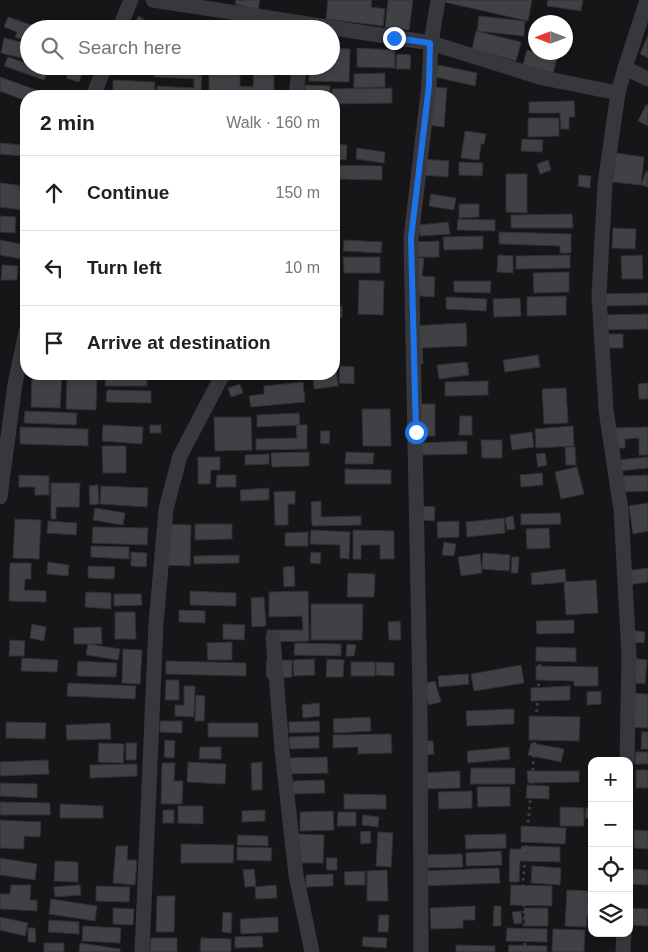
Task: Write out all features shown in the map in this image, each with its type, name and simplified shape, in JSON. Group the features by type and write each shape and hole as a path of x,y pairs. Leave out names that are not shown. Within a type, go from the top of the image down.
{"street":[{"path":"123,20 131,0"},
{"path":"153,0 268,20"},
{"path":"421,952 420,694 411,238 429,85 430,43 438,0"},
{"path":"628,757 629,655 621,510 606,410 599,296 605,184 618,93 647,0"},
{"path":"340,31 430,43 543,78 618,93"},
{"path":"625,68 648,79"},
{"path":"95,90 101,75"},
{"path":"297,90 298,75"},
{"path":"0,497 15,384 20,360"},
{"path":"142,952 156,624 166,509 180,456 220,380"},
{"path":"273,638 282,750 296,875 312,952"},
{"path":"623,952 624,937"}],"path":[{"path":"525,952 523,882 541,648"}],"building":[{"path":"236,0 260,0 258,10 235,4"},
{"path":"328,0 372,0 371,7 385,9 383,26 326,19"},
{"path":"388,0 413,0 409,30 385,28"},
{"path":"445,0 532,0 528,21 444,2"},
{"path":"548,0 583,0 581,11 547,6"},
{"path":"139,16 145,20 136,20"},
{"path":"479,16 525,21 524,36 477,31"},
{"path":"8,17 20,21 20,39 15,37 17,32 4,27"},
{"path":"476,31 521,42 516,61 472,49"},
{"path":"648,35 648,58 640,54"},
{"path":"4,38 20,42 20,58 1,53"},
{"path":"340,48 350,49 349,82 309,81 309,75 340,75"},
{"path":"357,48 395,50 395,68 357,67"},
{"path":"527,50 528,60 556,60 553,73 523,65"},
{"path":"397,54 411,55 410,69 396,69"},
{"path":"8,57 20,61 20,72 4,66"},
{"path":"438,65 477,73 475,86 435,77"},
{"path":"385,73 385,87 354,88 354,74"},
{"path":"30,75 46,75 44,80"},
{"path":"67,75 82,75 79,82 66,78"},
{"path":"154,75 202,75 201,90 157,90 157,86 194,88 194,79 154,77"},
{"path":"209,75 240,75 240,86 253,87 254,75 274,75 274,90 209,90"},
{"path":"0,77 36,90 20,90 20,99 0,91"},
{"path":"113,80 155,82 154,90 113,90"},
{"path":"305,85 330,86 330,90 305,90"},
{"path":"430,87 447,88 444,127 428,125"},
{"path":"392,88 392,103 340,104 340,90 332,89"},
{"path":"574,101 575,117 569,117 569,129 561,129 560,113 529,113 529,102"},
{"path":"646,105 648,105 648,126 638,121"},
{"path":"528,118 559,118 559,136 528,137"},
{"path":"465,131 486,134 484,144 481,144 479,160 461,158"},
{"path":"522,139 543,140 542,152 521,151"},
{"path":"0,143 20,145 20,156 0,154"},
{"path":"340,144 347,145 346,160 340,160"},
{"path":"357,148 385,152 384,163 356,159"},
{"path":"616,153 644,157 641,185 612,182"},
{"path":"422,159 449,161 448,177 421,175"},
{"path":"548,160 551,170 540,174 537,164"},
{"path":"459,162 483,163 482,176 459,175"},
{"path":"340,165 382,166 382,180 340,179"},
{"path":"646,171 648,172 648,187 641,185"},
{"path":"506,174 527,174 527,213 506,212"},
{"path":"579,175 591,176 590,188 578,186"},
{"path":"0,183 20,185 20,210 0,207"},
{"path":"431,194 456,198 454,210 429,206"},
{"path":"459,204 479,204 479,217 459,218"},
{"path":"572,214 573,228 511,228 511,215"},
{"path":"0,216 16,217 15,233 0,232"},
{"path":"458,219 495,220 495,231 457,230"},
{"path":"448,222 450,234 420,236 419,225"},
{"path":"613,228 636,229 635,249 612,248"},
{"path":"499,232 571,234 571,253 560,253 560,246 499,244"},
{"path":"483,236 483,249 444,250 443,237"},
{"path":"0,240 20,244 20,259 0,255"},
{"path":"344,240 382,242 381,253 343,251"},
{"path":"439,241 439,257 413,257 413,242"},
{"path":"498,255 513,256 513,273 497,272"},
{"path":"570,255 570,268 516,269 516,256"},
{"path":"642,255 643,279 622,279 621,256"},
{"path":"343,257 380,257 380,273 344,273"},
{"path":"412,258 424,258 422,276 435,277 434,297 410,295"},
{"path":"2,265 18,266 17,280 1,280"},
{"path":"569,272 569,292 534,293 533,273"},
{"path":"359,280 384,281 383,315 358,314"},
{"path":"454,281 491,281 490,293 454,292"},
{"path":"648,293 648,305 604,306 603,294"},
{"path":"566,296 566,315 527,316 527,297"},
{"path":"446,297 487,299 486,311 446,309"},
{"path":"520,298 521,316 494,317 493,299"},
{"path":"340,306 342,306 342,318 340,318"},
{"path":"648,314 648,329 600,330 600,315"},
{"path":"466,323 467,346 422,348 423,364 410,364 408,326"},
{"path":"602,334 623,334 623,348 602,348"},
{"path":"538,355 540,367 505,372 503,360"},
{"path":"467,362 469,375 439,379 437,365"},
{"path":"340,366 354,367 354,384 339,383"},
{"path":"32,380 62,380 60,408 31,407"},
{"path":"67,380 97,380 96,410 66,409"},
{"path":"106,380 147,380 147,386 105,386"},
{"path":"313,380 337,380 338,386 314,389"},
{"path":"488,381 488,395 445,396 445,382"},
{"path":"303,382 305,402 251,407 249,396 264,394 264,386"},
{"path":"648,383 648,399 639,399 638,384"},
{"path":"240,384 243,393 231,397 228,388"},
{"path":"566,388 568,423 544,424 542,389"},
{"path":"107,390 151,391 151,403 106,402"},
{"path":"417,404 435,404 435,436 417,436"},
{"path":"362,409 390,409 391,446 363,446"},
{"path":"25,411 77,413 76,425 24,423"},
{"path":"299,413 300,425 257,427 257,415"},
{"path":"460,416 472,416 472,435 459,435"},
{"path":"214,417 251,417 252,450 215,451"},
{"path":"103,425 143,427 142,444 102,441"},
{"path":"150,425 161,425 161,433 150,433"},
{"path":"296,425 307,425 307,449 256,450 256,439 297,438"},
{"path":"573,426 574,446 536,448 535,429"},
{"path":"20,427 88,429 88,446 20,444"},
{"path":"648,427 648,455 639,455 639,438 625,439 625,448 611,448 610,428"},
{"path":"321,431 330,431 329,444 320,443"},
{"path":"532,432 534,447 512,450 510,435"},
{"path":"481,440 502,440 502,458 482,458"},
{"path":"467,441 467,454 420,455 419,443"},
{"path":"102,446 126,446 126,473 103,473"},
{"path":"565,447 575,447 576,465 566,465"},
{"path":"309,452 309,466 272,467 271,453"},
{"path":"346,452 374,453 373,464 345,464"},
{"path":"545,453 547,465 538,467 536,454"},
{"path":"269,454 269,464 245,465 245,455"},
{"path":"198,457 220,457 220,470 211,470 210,484 198,484"},
{"path":"648,457 648,468 618,471 617,460"},
{"path":"577,467 584,494 561,499 555,472"},
{"path":"345,469 391,470 391,484 345,484"},
{"path":"542,473 543,485 521,487 520,475"},
{"path":"19,475 49,476 49,495 35,495 35,487 19,487"},
{"path":"217,475 236,475 236,487 216,487"},
{"path":"648,475 648,491 621,492 620,476"},
{"path":"51,483 80,483 79,507 56,507 56,519 51,519"},
{"path":"98,485 99,504 90,505 89,486"},
{"path":"101,486 148,488 147,507 100,504"},
{"path":"269,488 269,500 241,501 240,490"},
{"path":"295,491 295,504 288,504 288,525 275,525 274,492"},
{"path":"321,501 321,517 361,516 361,525 312,526 311,502"},
{"path":"648,503 648,531 633,534 629,506"},
{"path":"423,506 435,507 434,521 423,520"},
{"path":"95,508 125,513 123,525 93,520"},
{"path":"560,513 561,524 521,525 521,514"},
{"path":"513,516 515,529 507,530 505,518"},
{"path":"504,518 505,533 467,537 466,522"},
{"path":"15,519 41,520 39,559 13,558"},
{"path":"48,521 77,523 76,535 47,533"},
{"path":"459,521 459,537 438,538 437,522"},
{"path":"165,524 191,525 190,566 164,565"},
{"path":"195,524 232,524 232,539 195,540"},
{"path":"93,527 148,528 147,545 92,543"},
{"path":"549,528 550,548 527,549 526,529"},
{"path":"311,530 350,532 349,559 340,558 340,545 310,544"},
{"path":"353,530 394,531 394,559 380,559 380,545 361,545 361,559 353,559"},
{"path":"308,532 308,546 285,546 285,533"},
{"path":"444,542 456,544 454,556 442,555"},
{"path":"91,546 129,547 129,559 91,557"},
{"path":"131,552 147,553 146,567 131,566"},
{"path":"311,552 321,553 320,564 310,563"},
{"path":"483,553 510,555 509,571 482,569"},
{"path":"480,554 482,573 461,576 458,557"},
{"path":"239,555 239,563 194,564 194,556"},
{"path":"512,557 519,557 518,573 511,573"},
{"path":"48,562 69,565 68,576 47,574"},
{"path":"10,563 31,563 31,579 25,579 24,590 46,591 46,602 9,601"},
{"path":"88,566 115,567 114,579 88,578"},
{"path":"294,566 295,586 284,587 283,567"},
{"path":"648,568 648,582 628,585 626,571"},
{"path":"565,569 566,582 532,585 531,573"},
{"path":"348,573 375,574 374,597 347,597"},
{"path":"596,580 598,613 566,615 564,582"},
{"path":"190,591 236,593 236,606 190,605"},
{"path":"308,591 309,641 267,642 267,630 303,630 302,616 269,617 269,592"},
{"path":"86,592 111,593 111,609 85,607"},
{"path":"114,594 141,594 142,605 114,606"},
{"path":"264,597 266,626 252,627 251,598"},
{"path":"311,604 363,604 362,640 311,640"},
{"path":"179,610 205,611 205,623 179,622"},
{"path":"115,612 135,612 136,639 115,639"},
{"path":"574,620 574,633 537,634 536,621"},
{"path":"400,621 401,640 389,640 388,622"},
{"path":"32,624 46,627 44,641 30,638"},
{"path":"223,624 245,625 244,640 223,639"},
{"path":"101,627 102,644 74,644 74,628"},
{"path":"630,630 645,632 644,643 629,642"},
{"path":"10,640 25,641 24,656 9,656"},
{"path":"232,642 232,660 208,660 207,643"},
{"path":"295,643 341,644 341,656 294,655"},
{"path":"88,644 120,649 118,660 86,655"},
{"path":"347,644 356,645 354,656 346,656"},
{"path":"536,647 576,648 576,662 536,661"},
{"path":"123,649 142,650 140,684 122,683"},
{"path":"22,658 58,660 57,672 21,671"},
{"path":"631,658 647,660 645,684 628,682"},
{"path":"314,659 315,675 294,676 293,660"},
{"path":"327,659 344,660 343,677 326,677"},
{"path":"292,660 292,677 267,678 266,661"},
{"path":"78,661 117,663 116,677 77,676"},
{"path":"166,661 246,663 246,676 166,674"},
{"path":"351,662 375,662 375,676 351,676"},
{"path":"376,662 394,663 394,676 376,675"},
{"path":"521,665 524,683 474,691 471,674"},
{"path":"536,666 598,667 598,686 574,686 574,681 536,680"},
{"path":"468,674 469,684 439,687 438,676"},
{"path":"166,680 179,680 179,700 165,700"},
{"path":"435,681 441,702 429,705 423,684"},
{"path":"68,683 136,686 135,699 67,696"},
{"path":"184,686 195,686 194,717 175,716 175,705 184,705"},
{"path":"570,686 570,700 531,701 531,688"},
{"path":"601,691 601,704 587,705 587,692"},
{"path":"623,693 648,694 648,728 621,727"},
{"path":"196,695 205,696 204,721 195,721"},
{"path":"319,703 320,716 303,718 302,705"},
{"path":"514,709 514,724 467,726 466,711"},
{"path":"529,716 580,717 579,741 529,740"},
{"path":"370,717 371,731 334,733 333,719"},
{"path":"160,721 182,721 182,733 160,732"},
{"path":"319,721 320,732 289,733 289,722"},
{"path":"6,722 46,723 45,739 6,738"},
{"path":"110,723 111,739 67,740 66,725"},
{"path":"208,723 258,723 258,737 208,737"},
{"path":"642,732 648,732 648,749 641,749"},
{"path":"391,734 392,753 358,754 358,747 333,748 333,735"},
{"path":"319,736 319,748 290,749 289,737"},
{"path":"165,740 175,741 174,758 164,757"},
{"path":"422,741 433,741 434,754 423,755"},
{"path":"99,743 124,744 123,763 98,762"},
{"path":"126,743 137,743 136,760 126,760"},
{"path":"531,743 564,749 561,762 528,755"},
{"path":"200,747 221,747 221,759 199,759"},
{"path":"509,747 510,759 468,763 467,751"},
{"path":"636,752 648,752 648,764 635,764"},
{"path":"327,757 328,773 288,774 288,758"},
{"path":"48,760 49,774 0,776 0,762"},
{"path":"188,762 226,764 225,784 187,782"},
{"path":"262,762 262,790 252,790 251,763"},
{"path":"162,763 175,763 174,781 183,781 182,804 161,804"},
{"path":"137,764 137,776 90,778 90,765"},
{"path":"471,768 515,768 515,784 470,784"},
{"path":"636,770 648,770 648,788 636,788"},
{"path":"460,771 460,788 422,789 421,773"},
{"path":"527,771 579,771 579,782 528,783"},
{"path":"324,780 325,793 293,794 293,781"},
{"path":"0,783 37,784 37,798 0,796"},
{"path":"527,785 549,786 549,799 526,798"},
{"path":"477,787 510,787 510,806 478,807"},
{"path":"472,791 472,808 439,809 438,792"},
{"path":"344,794 386,795 386,809 344,809"},
{"path":"0,802 50,803 50,815 0,815"},
{"path":"60,804 103,806 103,818 60,818"},
{"path":"178,806 203,806 203,824 178,823"},
{"path":"560,807 584,808 584,826 560,826"},
{"path":"586,808 588,808 588,818 585,818"},
{"path":"163,810 174,810 174,823 163,823"},
{"path":"265,810 265,821 242,822 242,811"},
{"path":"333,811 334,830 300,831 300,812"},
{"path":"338,812 356,812 356,826 337,826"},
{"path":"363,815 379,817 378,827 362,825"},
{"path":"0,820 41,822 40,837 24,836 24,849 0,848"},
{"path":"521,826 566,828 565,844 521,842"},
{"path":"634,830 648,831 648,849 634,848"},
{"path":"370,831 371,843 361,844 360,832"},
{"path":"378,832 393,833 391,867 376,866"},
{"path":"292,834 324,835 323,863 291,863"},
{"path":"506,834 506,848 466,849 465,835"},
{"path":"238,835 268,836 268,846 237,845"},
{"path":"181,844 234,845 233,863 181,863"},
{"path":"116,846 128,846 127,860 137,860 135,885 113,883"},
{"path":"522,846 560,847 560,862 520,861 519,882 509,882 510,849 521,849"},
{"path":"237,847 272,848 271,861 237,860"},
{"path":"501,851 502,865 466,866 466,853"},
{"path":"462,854 463,867 422,868 421,855"},
{"path":"0,858 37,864 35,880 0,875"},
{"path":"326,858 337,858 337,870 327,870"},
{"path":"55,861 78,862 78,882 54,881"},
{"path":"532,866 561,868 560,885 531,883"},
{"path":"499,868 500,883 423,886 422,871"},
{"path":"254,869 256,886 245,887 243,870"},
{"path":"633,869 648,870 648,885 633,884"},
{"path":"387,870 388,901 367,901 367,871"},
{"path":"365,871 365,885 345,885 344,872"},
{"path":"333,874 333,886 306,887 306,875"},
{"path":"11,885 31,885 30,900 37,900 37,911 0,909 0,894 10,894"},
{"path":"80,885 81,895 55,897 54,887"},
{"path":"276,885 277,898 256,899 255,887"},
{"path":"511,885 552,886 552,906 510,905"},
{"path":"96,886 130,887 129,902 96,901"},
{"path":"567,890 588,891 586,927 565,926"},
{"path":"157,896 175,896 174,932 156,932"},
{"path":"51,899 97,906 95,921 49,914"},
{"path":"475,906 475,920 463,920 463,928 431,929 430,908"},
{"path":"494,906 501,906 501,926 493,926"},
{"path":"113,908 134,909 133,925 113,924"},
{"path":"524,908 548,908 548,926 525,926"},
{"path":"633,908 648,909 648,926 633,925"},
{"path":"521,911 522,923 514,924 512,912"},
{"path":"223,912 232,913 231,933 222,932"},
{"path":"379,915 389,915 388,932 378,932"},
{"path":"0,917 28,923 25,936 0,930"},
{"path":"278,917 278,932 241,934 240,919"},
{"path":"49,920 79,922 79,934 48,932"},
{"path":"83,926 121,928 120,943 82,941"},
{"path":"28,928 35,928 36,942 28,942"},
{"path":"507,928 547,929 547,942 506,941"},
{"path":"553,929 585,930 584,952 552,952"},
{"path":"262,936 263,947 235,948 235,937"},
{"path":"363,937 387,938 386,948 362,946"},
{"path":"151,938 177,938 177,952 150,952"},
{"path":"201,938 231,939 231,952 200,952"},
{"path":"44,943 64,943 64,952 44,952"},
{"path":"80,943 120,949 120,952 79,952"},
{"path":"456,945 495,946 495,952 456,952"},
{"path":"509,945 547,946 547,952 508,952"}],"route":[{"path":"394,38 430,43 429,85 411,238 416,432"}]}
